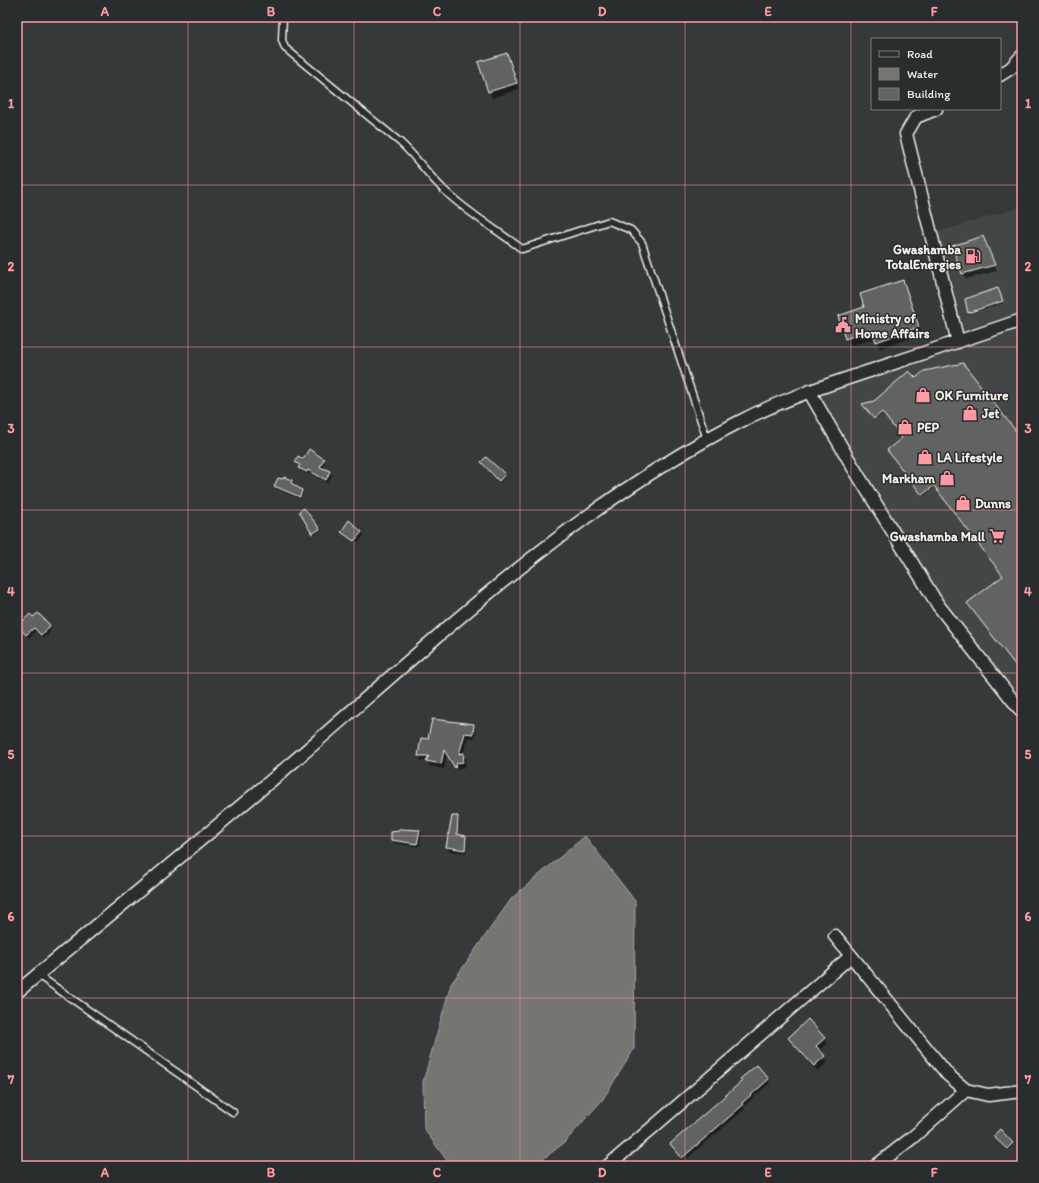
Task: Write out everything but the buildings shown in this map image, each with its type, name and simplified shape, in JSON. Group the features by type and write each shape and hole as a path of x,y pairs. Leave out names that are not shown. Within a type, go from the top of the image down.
{"street":[{"path":"1001,74 1011,68 1022,56"},
{"path":"934,110 916,117 906,134 958,342"},
{"path":"17,992 300,756 432,640 513,573 586,517 660,467 742,420 809,390 1022,320"},
{"path":"809,390 853,467 938,605 1022,712"},
{"path":"835,936 948,1075 966,1090 988,1095 1022,1091"},
{"path":"608,1166 851,956"},
{"path":"876,1166 913,1137 966,1090"}],"lane":[{"path":"283,17 282,40 285,48 293,56 401,143 418,159 430,176 446,192 522,249 609,221 631,230 642,243 707,439"},
{"path":"38,975 233,1112"}],"shaded area":[{"path":"1022,207 1022,712 938,605 809,391 957,342 930,234"}],"water":[{"path":"585,836 635,901 634,1049 603,1099 564,1143 534,1166 451,1166 424,1129 423,1082 451,984 512,898"}],"place":[{"name":"Gwashamba TotalEnergies","path":"973,256"},
{"name":"Ministry of Home Affairs","path":"843,325"},
{"name":"OK Furniture","path":"923,395"},
{"name":"Jet","path":"970,413"},
{"name":"PEP","path":"905,427"},
{"name":"LA Lifestyle","path":"925,457"},
{"name":"Markham","path":"947,478"},
{"name":"Dunns","path":"963,503"},
{"name":"Gwashamba Mall","path":"997,536"}]}
